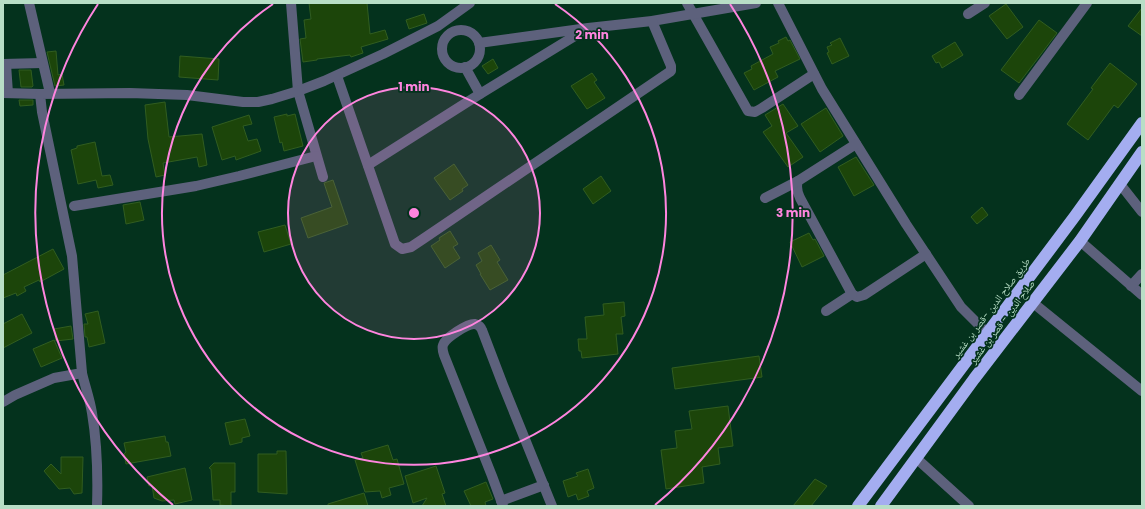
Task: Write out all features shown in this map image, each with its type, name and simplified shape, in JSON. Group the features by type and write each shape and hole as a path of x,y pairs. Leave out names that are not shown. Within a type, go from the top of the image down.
{"highway":[{"name":"طريق صلاح الدين -قصر بن غشير","path":"858,506 1075,216 1142,123"},
{"name":"صلاح الدين - قصر بن غشير","path":"881,506 1032,302 1080,241 1142,152"}],"street":[{"path":"29,3 42,63 45,93 42,112 72,256 82,373 92,411 97,462 97,506"},
{"path":"291,3 298,91 322,177"},
{"path":"42,63 4,64 5,93 186,96 243,102 258,102 298,91 337,76 438,26 470,3"},
{"path":"687,3 748,110 755,112 814,74"},
{"path":"479,43 652,21 756,3"},
{"path":"778,3 814,74 856,144 961,307 987,333"},
{"path":"968,14 985,3"},
{"path":"1019,95 1087,3"},
{"path":"337,76 395,244 402,250 411,247 671,71 671,66 652,21"},
{"path":"438,26 446,36"},
{"path":"368,166 480,94 588,28"},
{"path":"454,30 465,30 474,34 479,43 480,50 478,58 472,64 465,67 459,68 454,66 444,58 442,47 446,36 454,30"},
{"path":"465,67 480,94"},
{"path":"765,198 798,181 856,144"},
{"path":"74,206 196,186 316,156"},
{"path":"798,181 797,193 852,294 857,296 864,295 926,254"},
{"path":"1120,184 1142,212"},
{"path":"1080,241 1142,295"},
{"path":"1131,286 1142,274"},
{"path":"826,311 852,294"},
{"path":"1032,302 1142,391"},
{"path":"544,485 502,503 444,355 443,346 448,338 469,325 476,324 480,326 482,330 503,385 544,485 552,506"},
{"path":"3,402 15,395 54,378 82,373"},
{"path":"916,458 968,506"}],"building":[{"path":"309,3 367,3 370,34 385,30 388,39 361,47 363,53 351,57 350,55 303,62 300,39 306,38 304,20 311,19"},
{"path":"1006,4 1023,27 1007,39 989,16"},
{"path":"1142,8 1142,36 1128,26"},
{"path":"424,14 427,23 409,29 406,20"},
{"path":"1039,20 1057,33 1019,83 1001,70"},
{"path":"786,37 788,41 790,40 800,59 775,71 778,77 754,90 744,73 752,69 751,66 773,54 770,47 779,43 778,41"},
{"path":"840,38 849,56 832,64 827,53 829,52 827,47 832,45 830,43"},
{"path":"955,42 963,55 942,68 939,62 936,63 932,56"},
{"path":"56,51 58,75 62,74 64,85 55,86 47,52"},
{"path":"180,56 219,59 218,80 179,77"},
{"path":"493,59 498,68 488,74 482,66"},
{"path":"1110,63 1137,84 1118,108 1114,105 1088,140 1067,124"},
{"path":"19,70 31,70 32,87 21,87"},
{"path":"592,73 597,80 594,82 605,98 587,109 571,86"},
{"path":"19,100 33,100 33,105 20,106"},
{"path":"165,102 169,137 202,134 207,165 199,167 197,157 163,163 165,175 156,177 148,139 145,105"},
{"path":"783,104 798,126 786,133 803,157 788,167 763,132 772,126 765,115"},
{"path":"826,108 843,136 820,152 801,124"},
{"path":"287,114 287,116 295,114 303,146 284,151 282,142 280,143 274,117"},
{"path":"249,115 252,124 243,126 248,141 257,139 261,151 236,160 235,156 222,160 212,127"},
{"path":"95,142 102,176 110,175 113,185 98,188 96,180 78,184 71,150 77,148 77,146"},
{"path":"856,157 874,185 854,196 838,167"},
{"path":"454,164 468,185 462,189 463,191 450,200 434,178"},
{"path":"601,176 611,191 593,204 583,189"},
{"path":"333,180 348,224 308,238 301,218 332,207 324,183"},
{"path":"140,202 144,220 126,224 123,205"},
{"path":"982,207 988,215 977,224 971,217"},
{"path":"285,225 291,244 264,252 258,232"},
{"path":"450,231 458,244 453,247 460,258 445,268 431,246 440,240 439,238"},
{"path":"809,233 813,240 815,239 824,256 802,267 790,242"},
{"path":"491,245 500,260 497,262 508,280 490,290 476,265 482,261 478,253"},
{"path":"53,249 64,269 40,282 39,280 24,287 26,291 17,296 16,293 3,298 3,275"},
{"path":"624,302 625,316 621,317 623,334 616,334 618,354 582,358 581,351 579,351 578,339 587,339 585,317 604,315 603,304"},
{"path":"98,311 105,343 89,347 87,337 85,337 84,324 88,324 85,314"},
{"path":"22,314 32,333 3,348 3,324"},
{"path":"71,326 73,339 56,341 54,329"},
{"path":"54,340 62,358 41,367 33,349"},
{"path":"759,356 762,377 675,389 672,368"},
{"path":"728,406 733,446 718,448 720,464 702,467 704,483 666,489 661,450 677,448 675,431 692,429 689,411"},
{"path":"245,419 250,436 242,438 242,442 230,445 225,423"},
{"path":"165,436 171,456 126,464 124,443"},
{"path":"388,445 393,460 397,459 404,484 389,488 391,495 382,498 380,491 365,492 355,460 363,458 361,453"},
{"path":"277,451 286,451 287,494 258,492 258,454 277,454"},
{"path":"61,457 83,457 82,493 74,494 70,488 59,489 44,471 51,464 61,474"},
{"path":"214,463 235,463 235,492 231,492 231,506 220,505 220,500 213,500 211,469 209,468"},
{"path":"436,466 445,493 442,494 446,506 422,506 427,498 413,503 405,476"},
{"path":"185,468 192,500 175,504 174,500 162,501 154,498 152,485 149,486 147,477"},
{"path":"588,469 594,488 587,491 589,496 578,500 576,494 568,497 563,481 578,476 576,473"},
{"path":"815,479 827,486 811,506 793,506"},
{"path":"486,482 493,499 485,502 486,506 471,506 464,491"},
{"path":"364,493 368,506 328,506 328,504"}]}
